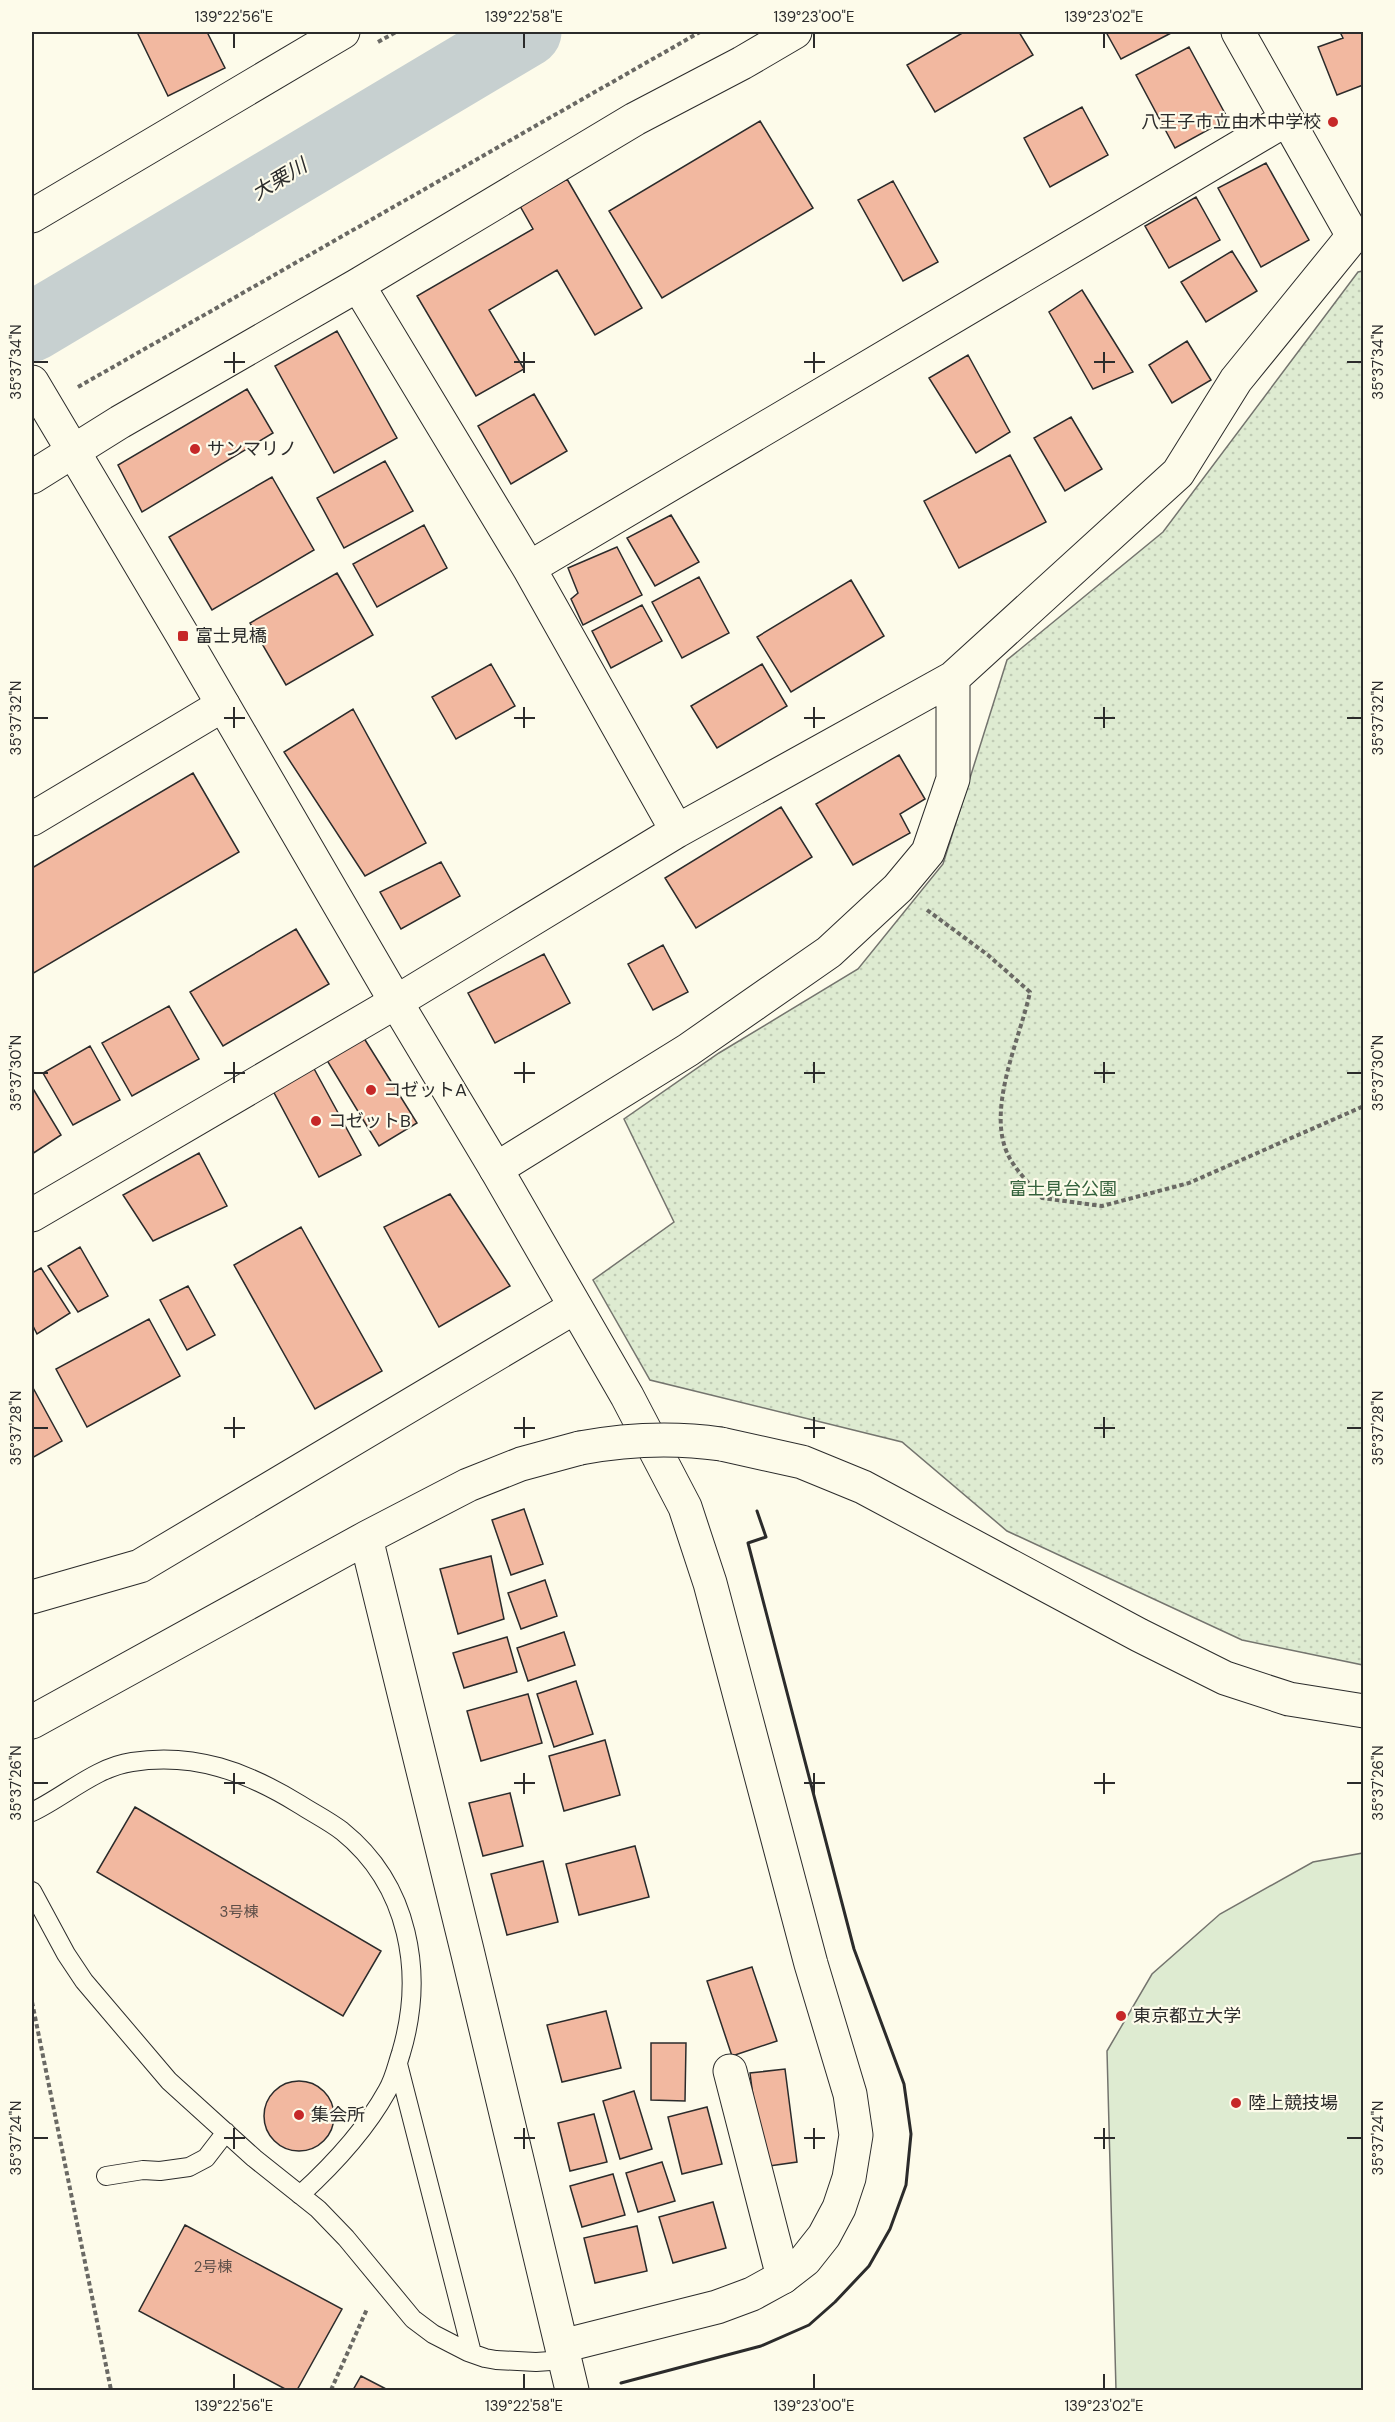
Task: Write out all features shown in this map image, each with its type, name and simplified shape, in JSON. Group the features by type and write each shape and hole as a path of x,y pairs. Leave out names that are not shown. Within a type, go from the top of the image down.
{"street":[{"path":"32,216 343,32"},
{"path":"32,477 635,119 742,63 795,32"},
{"path":"32,1215 396,1002 677,831 953,678 1178,473 1236,380 1358,236 1287,119 1238,32"},
{"path":"529,568 1287,119"},
{"path":"358,285 529,568 677,831"},
{"path":"39,395 496,1169 627,1396 685,1507 710,1583 785,1870 850,2094 856,2135 849,2178 839,2208 824,2236 805,2260 783,2277 752,2294 566,2366 366,1538"},
{"path":"496,1169 688,1050 820,958 898,888 928,852 953,779 953,678"},
{"path":"32,819 223,705"},
{"path":"32,1597 140,1566 575,1307"},
{"path":"32,1722 366,1538 468,1485 521,1464 580,1448 652,1438 721,1444 802,1462 863,1487 1139,1635 1225,1678 1289,1699 1364,1711"},
{"path":"730,2071 783,2277"}],"lane":[{"path":"32,1812 96,1775 130,1762 176,1758 198,1761 251,1778 289,1798 342,1831 381,1873 401,1913 412,1958 410,2019 398,2064 388,2089 368,2122 330,2167 300,2195"},
{"path":"32,1891 66,1954 84,1981 169,2081 318,2209 346,2238 412,2319 433,2334 472,2353 496,2360 566,2366"},
{"path":"398,2064 472,2353"},
{"path":"106,2176 143,2170 160,2171 189,2167 206,2158 226,2132"}],"path":[{"path":"39,395 700,32"},
{"path":"898,888 988,955 1030,992 1005,1083 1000,1128 1011,1161 1042,1198 1102,1206 1189,1183 1364,1106"},
{"path":"32,2002 111,2391"},
{"path":"331,2391 380,2279"}],"green space":[{"name":"富士見台公園","path":"1363,271 1363,1665 1242,1640 1007,1531 902,1442 650,1380 593,1280 674,1222 624,1119 719,1053 858,969 943,864 1007,660 1163,532 1358,272"},
{"name":"陸上競技場","path":"1363,1853 1363,2390 1116,2390 1107,2051 1152,1974 1220,1914 1313,1862"}],"building":[{"path":"137,32 207,32 225,68 168,96"},
{"path":"964,32 1019,32 1033,55 935,112 907,65"},
{"path":"1106,32 1173,32 1121,59"},
{"path":"1340,32 1364,32 1364,87 1363,85 1337,95 1318,47 1343,38"},
{"path":"1189,47 1228,119 1175,148 1136,75"},
{"path":"1082,107 1108,155 1050,187 1024,138"},
{"path":"760,121 813,208 662,298 609,211"},
{"path":"1266,163 1309,240 1261,267 1218,188"},
{"path":"567,179 642,308 595,335 557,270 489,310 524,369 476,396 417,296 533,229 520,206"},
{"path":"893,181 938,262 903,281 858,200"},
{"path":"1196,197 1220,240 1169,268 1145,226"},
{"path":"1232,251 1257,291 1206,322 1181,282"},
{"path":"1082,290 1133,372 1093,389 1049,312"},
{"path":"337,331 397,438 334,473 275,366"},
{"path":"1187,341 1211,380 1172,403 1149,365"},
{"path":"968,355 1010,432 976,453 929,378"},
{"name":"サンマリノ","path":"247,389 273,433 142,512 118,465"},
{"path":"534,394 567,451 511,484 478,426"},
{"path":"1071,417 1102,469 1065,491 1034,438"},
{"path":"1010,455 1046,522 959,568 924,501"},
{"path":"385,461 413,511 344,548 317,498"},
{"path":"272,477 314,550 212,610 169,537"},
{"path":"671,515 699,562 655,586 627,538"},
{"path":"424,525 447,568 377,607 353,564"},
{"path":"617,547 642,595 583,625 571,599 578,593 568,568"},
{"path":"337,573 373,635 286,685 250,623"},
{"path":"699,577 729,633 682,658 652,602"},
{"path":"851,580 884,636 791,692 757,637"},
{"path":"642,605 662,641 611,668 592,631"},
{"path":"491,664 515,706 456,739 432,697"},
{"path":"762,664 787,706 717,748 691,706"},
{"path":"353,709 426,843 365,876 284,752"},
{"path":"899,755 925,799 900,814 910,833 853,865 816,804"},
{"path":"193,773 239,852 32,974 32,868"},
{"path":"781,807 812,857 696,928 665,878"},
{"path":"441,862 460,896 401,929 380,892"},
{"path":"296,929 329,984 223,1046 190,992"},
{"path":"663,945 688,992 653,1010 628,964"},
{"path":"544,954 570,1003 495,1043 468,993"},
{"path":"169,1006 199,1059 132,1096 102,1043"},
{"name":"コゼットA","path":"362,1035 417,1123 379,1146 325,1057"},
{"path":"90,1046 120,1100 73,1125 43,1073"},
{"name":"コゼットB","path":"312,1065 361,1155 319,1177 271,1087"},
{"path":"32,1087 61,1135 32,1154"},
{"path":"199,1153 227,1206 153,1241 123,1195"},
{"path":"450,1194 510,1286 439,1327 384,1227"},
{"path":"301,1227 382,1371 315,1409 234,1265"},
{"path":"80,1247 108,1296 78,1312 48,1266"},
{"path":"41,1268 70,1313 37,1334 32,1324 32,1273"},
{"path":"188,1286 215,1335 187,1350 160,1300"},
{"path":"149,1319 180,1376 87,1427 56,1369"},
{"path":"32,1386 62,1441 32,1458"},
{"path":"524,1509 543,1564 511,1575 492,1520"},
{"path":"491,1556 504,1619 458,1634 440,1569"},
{"path":"545,1580 557,1616 521,1629 508,1593"},
{"path":"564,1632 575,1665 528,1681 517,1648"},
{"path":"507,1637 517,1672 464,1688 453,1653"},
{"path":"576,1681 593,1734 554,1747 537,1694"},
{"path":"528,1694 542,1743 481,1761 467,1711"},
{"path":"605,1740 620,1795 564,1811 549,1756"},
{"path":"510,1793 523,1846 483,1856 469,1803"},
{"path":"135,1807 381,1951 343,2016 97,1872"},
{"path":"635,1846 649,1897 579,1915 566,1864"},
{"path":"543,1861 558,1922 507,1935 491,1874"},
{"path":"752,1967 777,2041 732,2056 707,1981"},
{"path":"606,2011 621,2068 562,2082 547,2025"},
{"path":"651,2043 686,2043 685,2101 651,2100"},
{"path":"785,2069 797,2162 762,2167 750,2073"},
{"name":"集会所","path":"292,2081 306,2081 319,2087 328,2096 334,2109 332,2129 324,2141 306,2151 292,2151 279,2145 270,2136 264,2123 264,2109 270,2096 279,2087"},
{"path":"634,2091 652,2149 620,2159 603,2101"},
{"path":"707,2107 722,2164 682,2174 668,2117"},
{"path":"594,2114 607,2162 570,2171 558,2123"},
{"path":"662,2162 675,2201 638,2212 626,2173"},
{"path":"613,2174 625,2215 582,2227 570,2186"},
{"path":"713,2202 726,2248 673,2263 659,2217"},
{"path":"185,2225 342,2309 297,2390 287,2390 139,2311"},
{"path":"637,2226 647,2271 595,2283 584,2238"},
{"path":"361,2376 388,2390 353,2390"}],"waterway":[{"name":"大栗川","path":"32,327 527,32"}],"wall":[{"path":"621,2383 761,2346 809,2325 835,2302 869,2266 890,2229 906,2185 911,2134 904,2084 854,1949 748,1543 766,1537 757,1511"}],"place":[{"name":"八王子市立由木中学校","path":"1333,122"},
{"name":"サンマリノ","path":"195,449"},
{"name":"富士見橋","path":"183,636"},
{"name":"コゼットA","path":"371,1090"},
{"name":"コゼットB","path":"316,1121"},
{"name":"東京都立大学","path":"1121,2016"},
{"name":"陸上競技場","path":"1236,2103"},
{"name":"集会所","path":"299,2115"}]}
